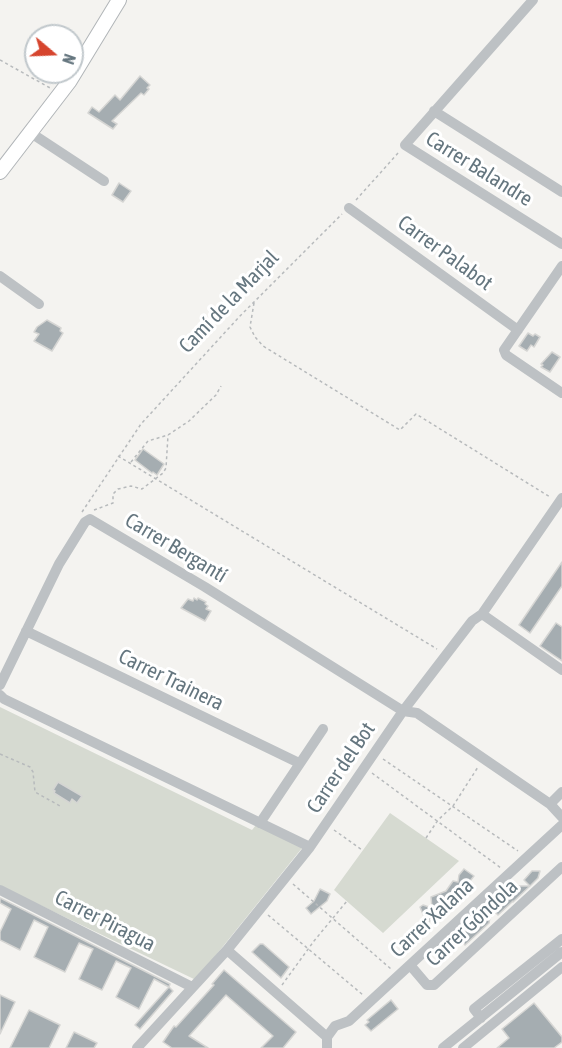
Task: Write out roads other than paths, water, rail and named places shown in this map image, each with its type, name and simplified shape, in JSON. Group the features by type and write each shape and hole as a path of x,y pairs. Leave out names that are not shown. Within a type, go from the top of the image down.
{"main road":[{"path":"0,172 60,94 119,0"}],"street":[{"path":"533,0 434,111 562,192"},
{"name":"Carrer Balandre","path":"434,111 405,145 562,244"},
{"path":"31,133 104,181"},
{"name":"Carrer Palabot","path":"349,208 518,330"},
{"path":"562,266 504,350 506,355 562,393"},
{"path":"0,276 39,304"},
{"name":"Carrer del Bot","path":"136,1048 227,950 310,847 403,711 472,621 482,614 561,500"},
{"name":"Carrer Bergantí","path":"26,631 59,564 85,522 85,517 205,587 403,711"},
{"path":"482,614 562,670"},
{"path":"0,685 26,631"},
{"name":"Carrer Trainera","path":"26,631 299,763"},
{"path":"0,695 4,699 310,847"},
{"path":"403,711 417,713 550,804 562,817"},
{"path":"260,823 323,729"},
{"path":"550,804 562,792"},
{"name":"Carrer Xalana","path":"227,950 327,1042 336,1026 349,1021 372,1001 562,825"},
{"name":"Carrer Góndola","path":"410,965 427,985 434,985 562,867"},
{"name":"Carrer Piragua","path":"0,890 192,987"},
{"path":"482,1018 474,1009 562,939"},
{"path":"443,1048 562,952"},
{"path":"464,1048 562,967"}]}
